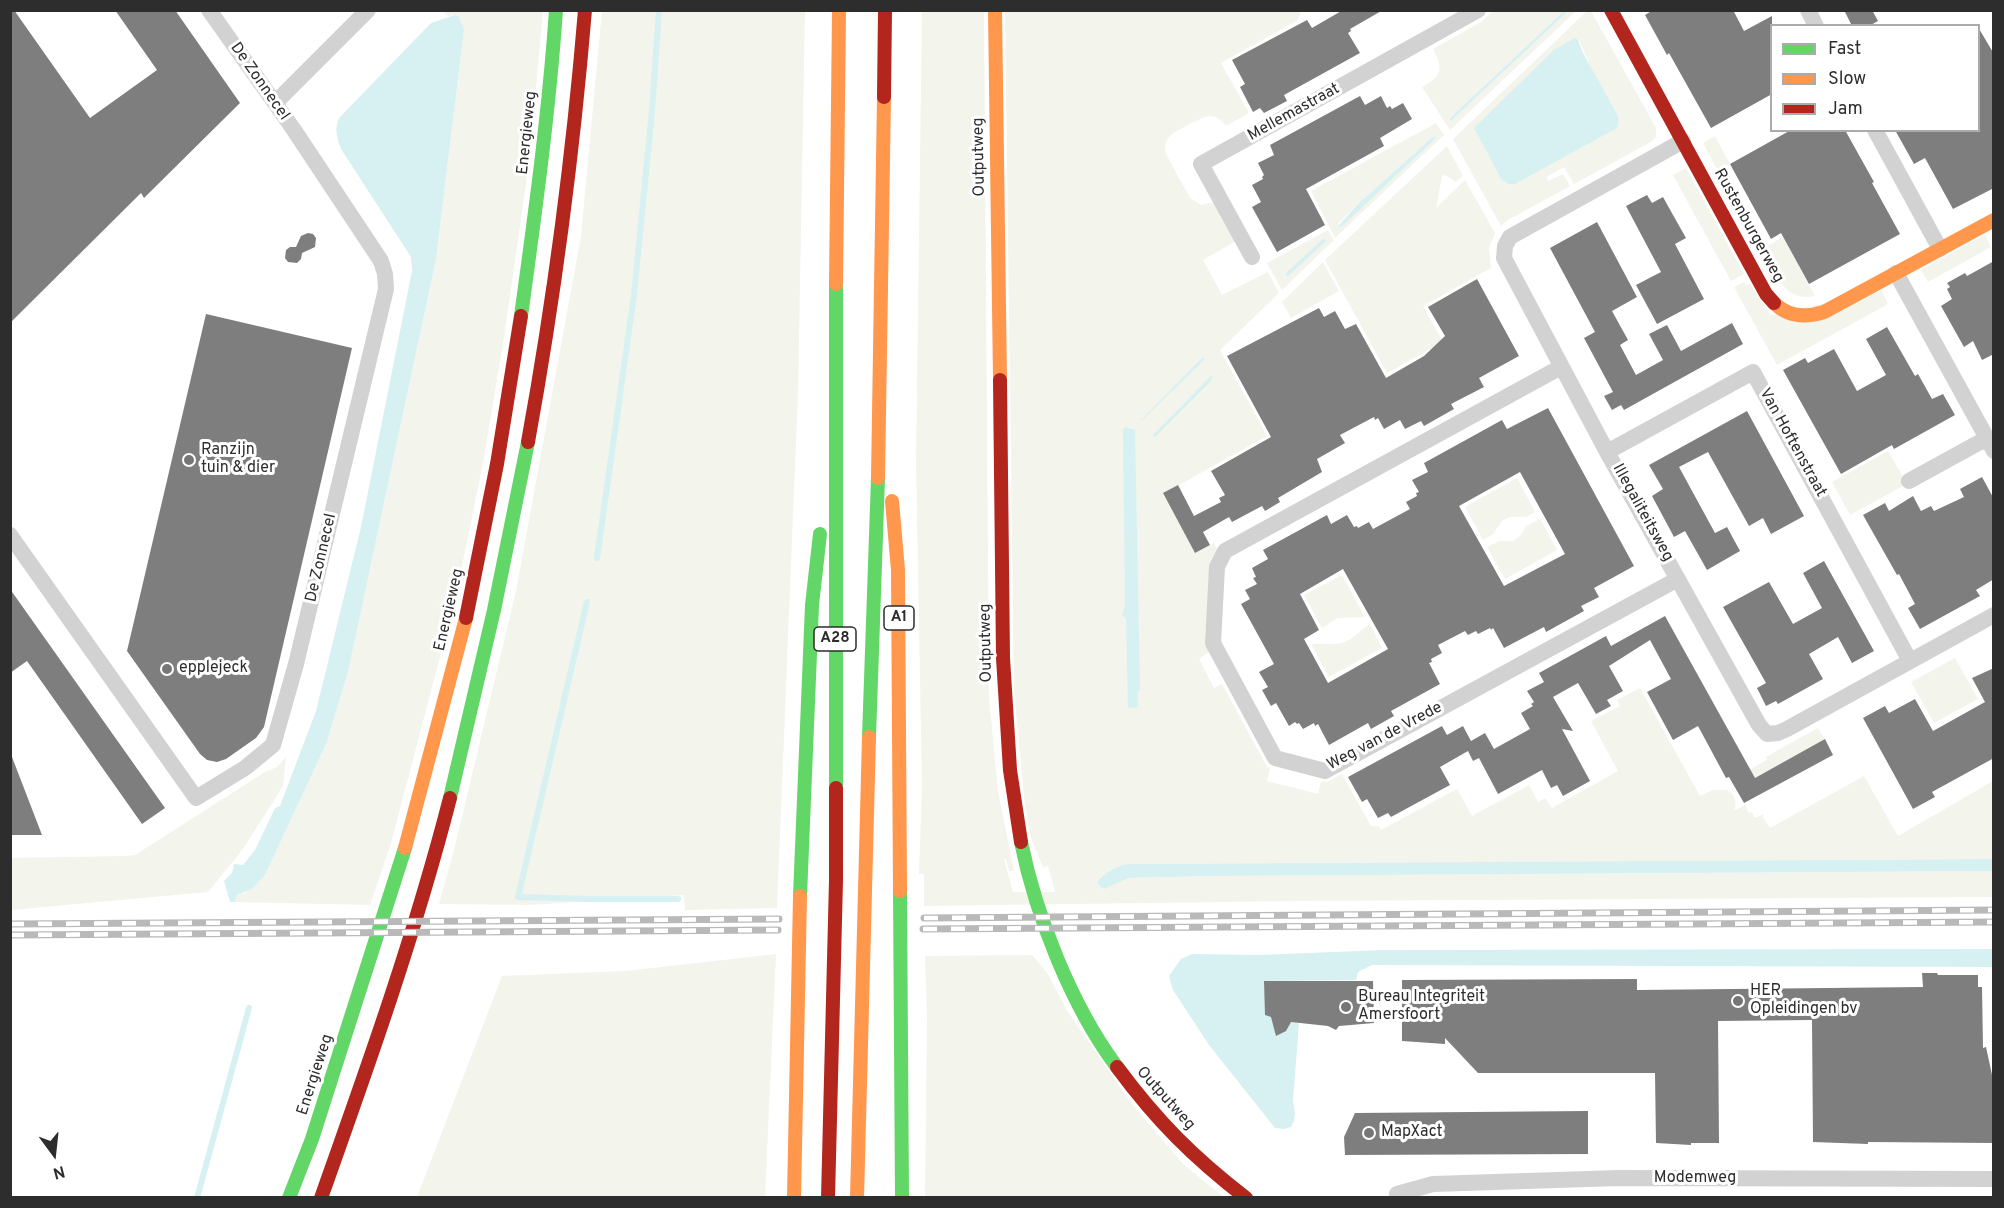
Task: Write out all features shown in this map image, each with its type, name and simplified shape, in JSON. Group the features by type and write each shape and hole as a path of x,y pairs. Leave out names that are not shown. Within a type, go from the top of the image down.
{"main road":[{"name":"Energieweg","path":"289,1197 312,1139 356,1007 406,846 466,619 497,464 524,301 554,56 556,10"},
{"path":"321,1197 388,1007 437,846 476,690 513,525 548,339 567,194 585,10"},
{"name":"A28","path":"828,1197 836,880 835,398 839,10"},
{"name":"A28","path":"857,1197 864,880 880,412 885,10"},
{"name":"Outputweg","path":"995,10 1003,658 1007,738 1020,840 1051,944 1089,1026 1105,1052 1160,1122 1196,1157 1246,1197"},
{"name":"Rustenburgerweg","path":"1611,10 1766,294 1782,311 1797,316 1819,314 1994,220"},
{"name":"A1","path":"880,356 898,570 902,1197"},
{"name":"A28","path":"794,1197 801,880 812,605 835,398"}],"street":[{"name":"De Zonnecel","path":"10,535 196,798 245,768 273,745 296,664 386,289 385,274 381,261 275,103 209,10"},
{"path":"275,103 368,10"},
{"name":"Mellemastraat","path":"1251,257 1201,164 1478,10"},
{"path":"1808,10 1815,24"},
{"path":"1876,132 1940,249"},
{"name":"Illegaliteitsweg","path":"1683,141 1516,233 1507,240 1503,252 1504,262 1762,729 1767,734 1787,729 1994,615"},
{"path":"1896,273 1992,444"},
{"name":"Weg van de Vrede","path":"1561,367 1226,551 1220,558 1216,567 1213,643 1275,758 1325,771 1678,579"},
{"name":"Van Hoftenstraat","path":"1607,452 1753,372 1910,661"},
{"path":"1909,482 1980,442 1992,444"},
{"name":"Modemweg","path":"1397,1194 1433,1184 1618,1179 1994,1179"}],"shaded area":[{"path":"1588,10 1591,11 1656,128 1656,137 1651,142 1574,184 1564,167 1546,177 1548,181 1563,174 1570,186 1501,226 1453,139","holes":["1579,40 1617,128 1511,185"]},
{"path":"443,11 543,11 530,155 505,331 483,463 455,600 390,847 370,905 235,902 237,895 245,893 265,875 326,744 348,672 436,259 464,30 455,15 448,16"},
{"path":"602,11 805,11 798,393 777,908 685,910 684,895 529,905 439,904 516,591 581,236"},
{"path":"922,11 984,11 989,697 998,791 1014,871 1009,871 1006,859 1004,859 1013,892 1055,892 1048,866 1043,867 1031,838 1025,806 1014,690 1005,11 1301,11 1298,20 1221,63 1249,113 1226,126 1215,117 1202,118 1170,136 1165,147 1166,154 1190,198 1201,205 1215,202 1236,241 1203,260 1222,295 1268,272 1279,293 1220,350 1267,436 1163,494 1195,553 1214,543 1217,549 1210,568 1205,637 1209,652 1199,659 1214,688 1222,684 1267,767 1270,768 1267,781 1318,794 1321,781 1327,782 1342,774 1371,826 1379,826 1381,830 1457,789 1472,816 1529,785 1538,802 1545,798 1552,808 1618,771 1591,721 1620,706 1617,700 1640,688 1700,796 1713,790 1727,790 1735,799 1734,811 1745,805 1755,818 1764,814 1763,817 1770,828 1864,776 1898,836 1993,781 1993,859 1128,864 1104,875 1097,881 1099,886 1102,889 1128,878 1211,876 1993,871 1993,897 1297,901 924,906 924,874 919,874 922,786 916,463"},
{"path":"1493,11 1564,11 1449,119 1451,121 1568,11 1576,11 1450,130 1422,87 1434,79 1439,71 1439,62 1433,49 1481,22"},
{"path":"1436,123 1444,135 1335,238 1311,191","holes":["1434,136 1436,138 1340,227 1338,224 1360,202"]},
{"path":"1715,136 1730,164 1718,171 1703,143"},
{"path":"1447,146 1463,176 1456,182 1445,175 1442,176 1436,208 1465,180 1495,233 1489,248 1491,268 1423,306 1443,342 1387,373 1325,260"},
{"path":"1686,168 1744,274 1731,281 1673,175"},
{"path":"1328,230 1334,240 1282,290 1267,263"},
{"path":"1985,235 1991,247 1928,282 1921,270"},
{"path":"1783,237 1815,296 1795,295 1775,275 1762,249"},
{"path":"1323,262 1339,291 1291,318 1282,302"},
{"path":"1744,282 1747,285 1750,284 1771,315 1882,291 1888,304 1777,365 1734,287"},
{"path":"1888,451 1907,484 1850,515 1832,482"},
{"path":"1517,478 1535,512 1526,517 1510,517 1502,521 1493,534 1483,540 1465,507"},
{"path":"1540,519 1557,550 1505,579 1487,547 1499,541 1513,541 1520,536 1526,526"},
{"path":"1342,575 1365,617 1338,618 1322,628 1304,595"},
{"path":"1370,624 1382,648 1329,677 1311,644 1345,642"},
{"path":"1955,658 1978,699 1934,723 1911,682"},
{"path":"1818,728 1825,740 1736,788 1731,780"},
{"path":"286,757 283,786 243,849 208,892 11,910 11,858 135,855 265,772 277,767"},
{"path":"776,954 765,1197 417,1197 502,976 626,971"},
{"path":"1032,955 1048,974 1068,1012 1132,1104 1183,1164 1224,1197 925,1197 927,1018 925,956"}],"water":[{"path":"1564,11 1568,11 1451,121 1449,119"},
{"path":"455,15 459,17 464,30 436,259 348,672 326,744 265,875 252,889 237,895 235,902 230,902 224,881 232,873 234,864 243,865 255,850 275,808 280,806 316,711 361,527 412,271 411,257 341,149 337,122 431,23"},
{"path":"1575,38 1619,118 1617,128 1515,184 1509,184 1502,180 1474,128 1554,50"},
{"path":"1434,136 1436,138 1341,227 1338,226 1360,202"},
{"path":"1323,239 1325,242 1286,276 1286,273"},
{"path":"1203,357 1205,359 1141,421 1141,420"},
{"path":"1212,375 1211,381 1155,437 1153,435"},
{"path":"1125,427 1135,430 1140,690 1137,692 1138,707 1128,708 1126,618 1122,615 1125,607 1123,429"},
{"path":"1994,859 1993,871 1211,876 1128,878 1104,889 1097,882 1110,870 1128,864"},
{"path":"1994,949 1993,967 1372,965 1358,972 1356,980 1265,981 1265,1015 1299,1023 1293,1100 1294,1121 1291,1127 1284,1129 1275,1128 1209,1045 1173,990 1169,976 1181,959 1192,954 1258,955 1384,950"}],"building":[{"path":"10,10 14,10 90,118 157,70 115,10 175,10 240,103 144,198 141,193 10,323"},
{"path":"1343,10 1383,10 1350,29 1348,33 1360,53 1284,95 1287,101 1264,113 1260,108 1253,112 1240,87 1245,84 1232,60 1307,20 1312,28"},
{"path":"1653,10 1733,10 1744,31 1772,16 1770,95 1711,128 1645,15"},
{"path":"1844,10 1872,10 1878,21 1873,24 1851,24"},
{"path":"1980,30 1994,54 1994,188 1953,209 1925,158 1914,164 1896,132 1980,132"},
{"path":"1360,96 1365,105 1381,96 1387,108 1390,106 1392,109 1403,103 1412,119 1380,138 1384,146 1306,189 1325,225 1277,252 1252,207 1261,202 1252,185 1263,179 1264,175 1258,163 1274,155 1270,145"},
{"path":"1787,132 1846,132 1900,234 1809,284 1781,233 1771,239 1730,164"},
{"path":"1647,195 1652,203 1663,197 1686,238 1675,244 1704,299 1657,324 1636,285 1661,272 1626,206"},
{"path":"1597,222 1637,297 1612,311 1628,340 1620,345 1636,375 1663,360 1649,334 1667,325 1681,351 1732,323 1743,344 1624,410 1621,405 1612,410 1604,396 1613,392 1584,338 1595,332 1550,248"},
{"path":"308,233 313,234 316,238 315,247 302,253 297,263 288,262 285,258 286,250 296,247 301,236"},
{"path":"1994,261 1994,354 1982,360 1973,341 1964,347 1941,306 1952,299 1947,283 1965,273 1967,276"},
{"path":"1477,279 1519,356 1479,378 1484,387 1451,404 1454,409 1424,426 1421,421 1405,429 1400,420 1384,429 1378,418 1375,420 1374,417 1340,435 1345,443 1317,459 1322,472 1278,498 1280,502 1265,511 1262,506 1232,522 1229,517 1203,532 1210,545 1195,553 1163,493 1178,485 1194,516 1221,502 1219,498 1225,495 1211,471 1271,437 1227,356 1319,308 1324,317 1335,311 1345,329 1356,324 1386,378 1424,356 1445,336 1428,307"},
{"path":"206,314 352,348 264,727 256,738 226,759 217,762 207,760 200,754 127,651"},
{"path":"1887,327 1915,376 1918,374 1932,399 1943,394 1955,415 1894,449 1892,445 1841,474 1783,370 1805,358 1808,363 1834,349 1857,391 1886,375 1866,339"},
{"path":"1548,408 1634,566 1594,588 1599,597 1581,606 1584,611 1546,632 1544,627 1504,648 1493,628 1478,634 1476,631 1468,635 1465,631 1438,645 1442,653 1431,659 1432,662 1429,663 1440,684 1391,711 1394,716 1371,729 1368,723 1329,745 1318,724 1315,726 1314,723 1303,729 1299,723 1295,722 1289,726 1276,703 1271,706 1262,690 1268,687 1259,672 1274,664 1241,604 1250,599 1245,590 1257,584 1253,578 1256,577 1252,568 1268,559 1263,550 1327,515 1331,524 1347,515 1354,527 1358,528 1369,522 1373,529 1410,509 1406,502 1417,496 1416,493 1419,492 1412,480 1428,472 1424,463 1502,420 1507,429","holes":["1520,472 1565,554 1504,586 1459,506","1343,569 1388,649 1328,683 1304,639 1319,630 1300,594"]},
{"path":"1747,411 1804,516 1771,534 1763,518 1749,526 1708,452 1679,467 1715,533 1727,527 1740,551 1707,570 1685,531 1674,537 1652,496 1663,489 1649,465"},
{"path":"1982,477 1994,499 1994,579 1976,590 1980,596 1920,629 1908,608 1915,604 1863,515 1885,503 1889,511 1913,496 1921,511 1931,506 1934,511 1964,497 1960,489"},
{"path":"1824,561 1874,651 1852,663 1838,637 1809,654 1823,679 1778,704 1776,701 1766,706 1757,688 1766,683 1723,607 1769,582 1793,624 1822,608 1803,573"},
{"path":"10,589 165,808 142,824 27,661 10,673"},
{"path":"1665,616 1755,778 1825,739 1833,755 1744,803 1729,777 1726,778 1698,726 1673,740 1647,692 1671,679 1650,640 1609,666 1623,691 1607,700 1611,706 1596,714 1578,683 1553,697 1573,731 1562,729 1590,781 1563,796 1557,785 1551,788 1542,770 1498,794 1479,758 1473,761 1468,751 1440,767 1450,785 1391,817 1388,813 1378,818 1367,799 1362,802 1348,777 1442,726 1447,735 1463,726 1471,741 1485,733 1494,749 1530,729 1521,713 1533,706 1531,704 1534,702 1527,691 1544,682 1539,673 1606,636 1611,646"},
{"path":"1994,668 1994,758 1932,792 1935,797 1913,809 1863,718 1885,706 1889,713 1915,699 1933,731 1985,702 1972,678"},
{"path":"10,757 12,757 42,835 10,835"},
{"path":"1922,973 1978,975 1978,987 1982,987 1983,1048 1986,1047 1994,1084 1994,1143 1813,1142 1812,1020 1718,1021 1719,1143 1691,1143 1691,1145 1656,1143 1655,1073 1478,1073 1445,1038 1445,1044 1402,1041 1402,980 1637,979 1637,990 1923,987"},
{"path":"1264,981 1373,981 1374,1023 1339,1026 1336,1030 1328,1026 1291,1022 1286,1031 1276,1036 1271,1017 1265,1015"},
{"path":"1588,1111 1588,1154 1345,1155 1344,1137 1355,1113"}],"waterway":[{"path":"597,558 634,295 652,111 659,10"},
{"path":"587,602 518,897 678,899"},
{"path":"197,1198 249,1008"}],"railway":[{"path":"924,918 1994,910"},
{"path":"10,924 779,919"},
{"path":"923,929 1994,922"},
{"path":"10,935 778,930"}],"traffic: fast":[{"path":"521,316 546,125 556,10"},
{"path":"836,284 836,788"},
{"path":"450,798 494,610 528,442"},
{"path":"869,737 878,478"},
{"path":"800,896 812,605 820,534"},
{"path":"1021,842 1036,900 1058,960 1085,1017 1117,1067"},
{"path":"289,1198 312,1139 405,848"},
{"path":"900,891 902,1198"}],"traffic: slow":[{"path":"836,284 839,10"},
{"path":"995,10 1000,380"},
{"path":"878,478 884,97"},
{"path":"1774,303 1791,314 1810,315 1824,312 1994,220"},
{"path":"892,501 898,570 900,891"},
{"path":"405,848 466,618"},
{"path":"857,1198 869,737"},
{"path":"794,1198 800,896"}],"traffic: jam":[{"path":"528,442 562,227 585,10"},
{"path":"884,97 885,10"},
{"path":"1611,10 1766,294 1774,303"},
{"path":"466,618 497,464 521,316"},
{"path":"1000,380 1003,658 1010,770 1021,842"},
{"path":"828,1198 836,788"},
{"path":"321,1198 406,950 450,798"},
{"path":"1117,1067 1177,1137 1209,1168 1246,1198"}],"place":[{"name":"Ranzijn tuin & dier","path":"189,460"},
{"name":"epplejeck","path":"167,669"},
{"name":"HER Opleidingen bv","path":"1738,1001"},
{"name":"Bureau Integriteit Amersfoort","path":"1346,1007"},
{"name":"MapXact","path":"1369,1133"}]}
